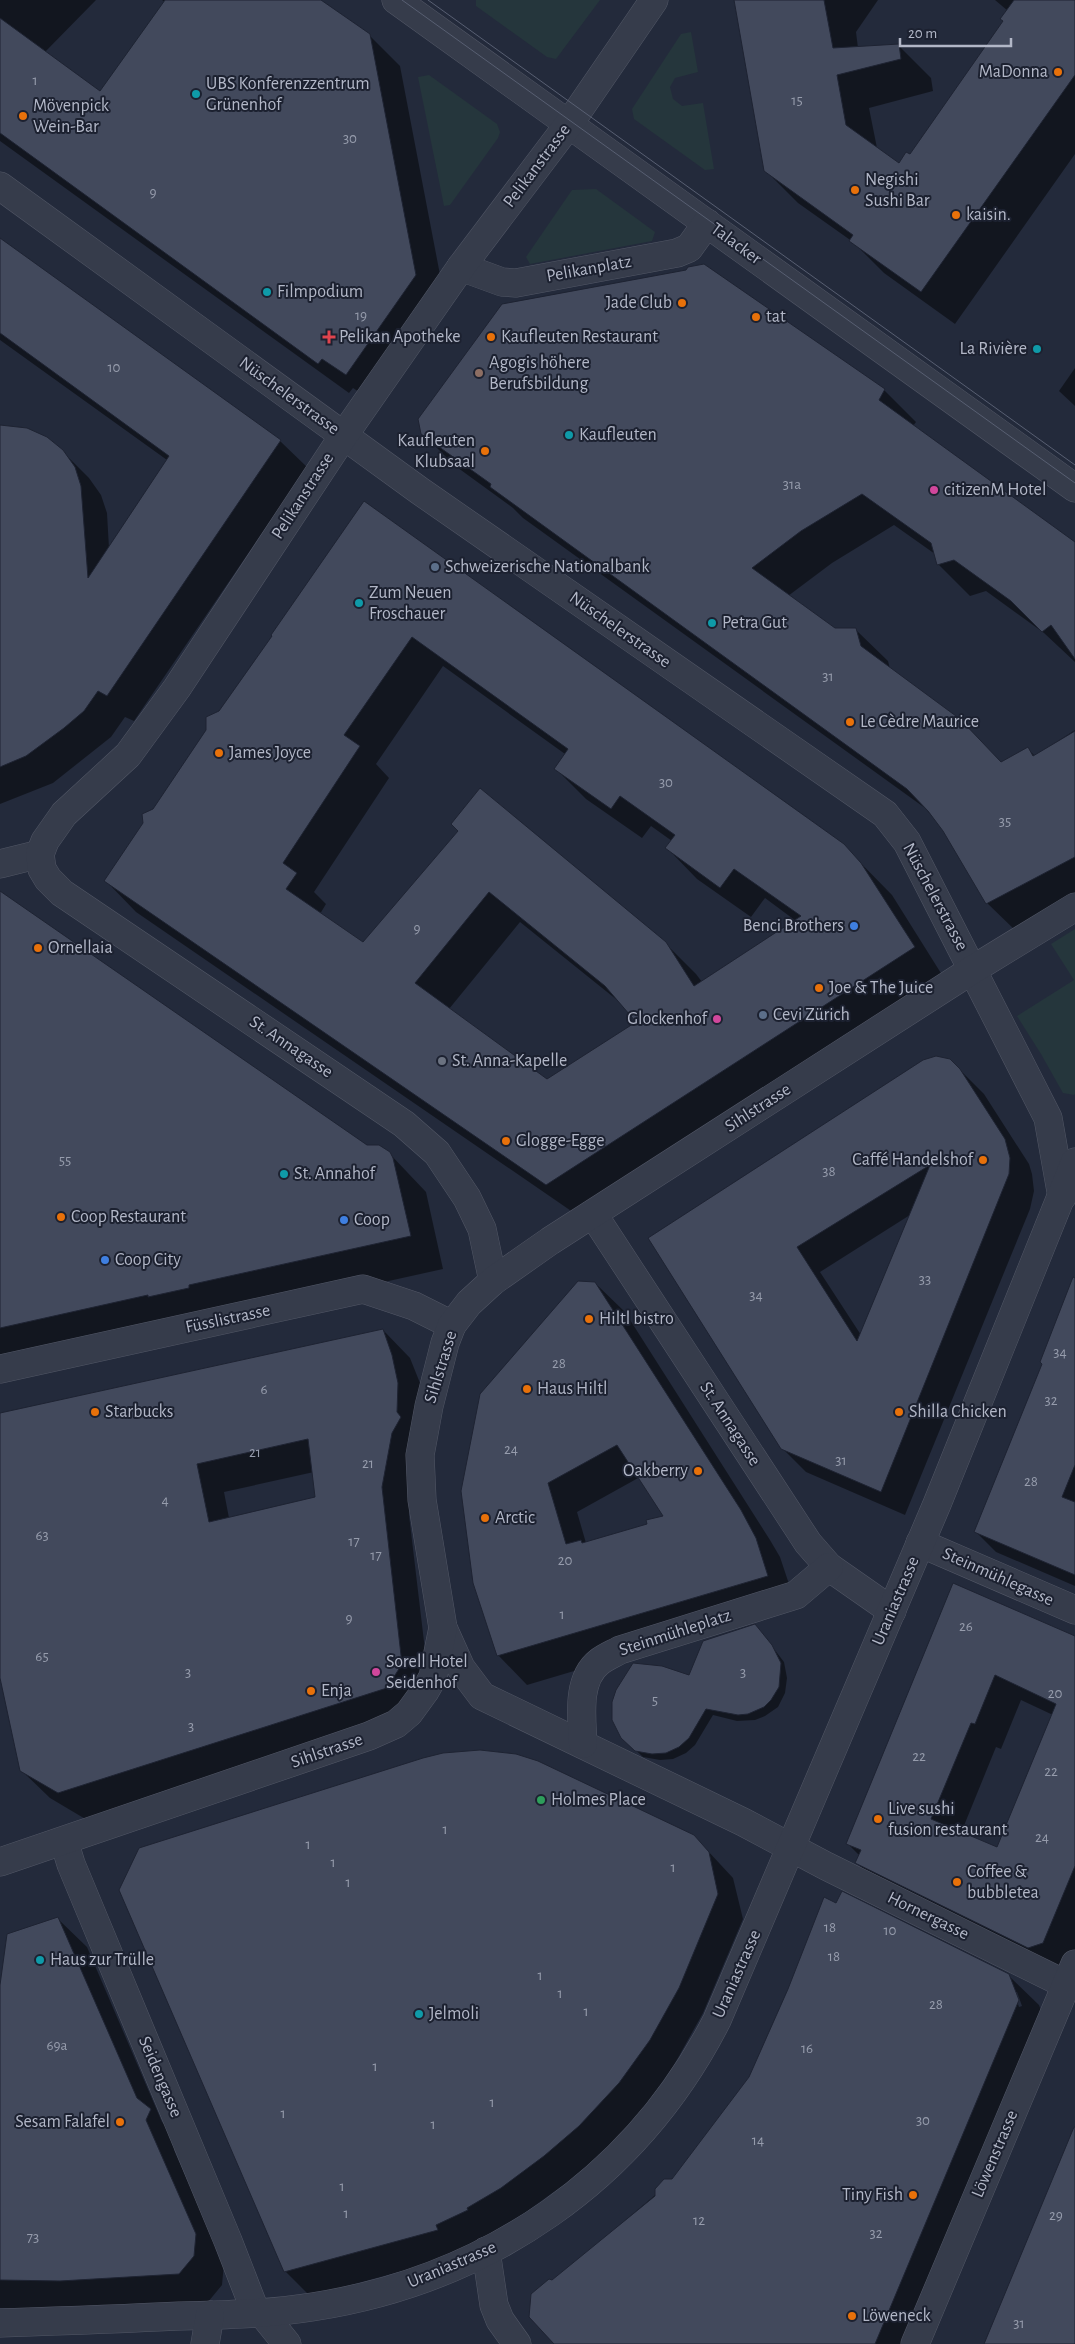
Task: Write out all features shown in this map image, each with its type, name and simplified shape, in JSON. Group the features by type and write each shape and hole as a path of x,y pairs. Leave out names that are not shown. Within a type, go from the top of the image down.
{"street":[{"name":"Talacker","path":"396,0 1075,488"},
{"name":"Pelikanstrasse","path":"40,854 45,841 64,814 128,755 177,688 344,435 460,267 569,124 654,0"},
{"name":"Nüschelerstrasse","path":"0,186 428,497 885,814 907,842 1048,1118 1068,1200"},
{"name":"Pelikanplatz","path":"460,267 502,282 525,281 677,253 689,248 707,223"},
{"path":"0,864 40,854"},
{"name":"St. Annagasse","path":"40,854 42,869 48,879 62,893 404,1124 437,1153 467,1198 482,1229 493,1281"},
{"name":"Sihlstrasse","path":"0,1862 369,1736 396,1724 409,1713 433,1677 443,1628 422,1500 420,1455 439,1362 452,1325 469,1303 493,1281 592,1214 972,970 1075,907"},
{"name":"Uraniastrasse","path":"0,2323 259,2313 313,2307 386,2292 436,2274 486,2251 537,2223 580,2191 627,2149 673,2094 717,2020 1068,1200 1075,1162"},
{"name":"St. Annagasse","path":"592,1214 808,1543 829,1567 892,1612"},
{"name":"Füsslistrasse","path":"0,1369 363,1289 414,1306 452,1325"},
{"name":"Steinmühlegasse","path":"920,1543 1075,1610"},
{"name":"Steinmühleplatz","path":"582,1744 582,1707 585,1682 598,1662 620,1650 796,1595 829,1567"},
{"path":"443,1628 461,1668 482,1696 744,1822 790,1848"},
{"name":"Seidengasse","path":"64,1841 71,1864 259,2313 287,2344"},
{"name":"Hornergasse","path":"790,1848 1071,1974"},
{"name":"Löwenstrasse","path":"915,2344 1071,1974"},
{"path":"486,2251 494,2306 500,2320 517,2344"},
{"path":"205,2344 210,2315"}],"shaded area":[{"path":"476,0 600,0 556,59 547,57 476,6"},
{"path":"691,32 698,72 675,78 670,87 673,99 682,106 703,103 714,169 705,170 634,119 632,109 681,34"},
{"path":"429,75 497,124 500,132 498,138 450,205 444,206 418,77"},
{"path":"596,189 655,232 652,241 530,264 526,257 572,190"},
{"path":"1075,929 1074,1095 1063,1093 1017,1016 1074,980 1051,944"}],"building":[{"path":"165,0 321,0 370,34 416,275 346,375 322,359 318,364 0,133 0,18 100,91"},
{"path":"734,0 824,0 833,48 899,44 901,59 837,75 846,125 899,163 906,152 910,154 1003,21 1000,19 1014,0 1075,0 1075,75 921,292 849,241 853,235 764,171"},
{"path":"0,238 281,440 107,696 98,691 84,711 64,728 26,756 0,767 0,425 27,428 47,437 63,450 75,467 81,486 88,578 169,456 0,333"},
{"path":"704,264 885,389 879,400 1075,542 1075,659 1051,625 1042,632 1011,601 954,560 937,565 931,543 862,494 801,531 752,568 835,628 856,628 861,646 960,719 1001,762 1028,747 1033,756 1075,731 1075,857 986,904 943,831 928,811 907,789 490,487 491,484 421,434 418,419 502,304 686,270 688,267"},
{"path":"364,501 844,844 861,863 915,947 546,1185 104,881 143,823 142,814 153,809 206,730 206,717 219,711","holes":["412,637 568,749 554,769 611,809 620,796 675,835 665,848 720,888 734,869 801,916 694,986 666,942 480,788 451,824 458,831 363,942 286,889 297,873 283,863 360,746 344,735","489,892 605,986 636,1022 547,1079 415,983"]},
{"name":"St. Annahof","path":"0,891 367,1145 379,1145 390,1152 411,1236 189,1285 189,1288 148,1297 148,1295 0,1328"},
{"path":"936,1056 950,1059 960,1069 1005,1139 1010,1158 1009,1174 881,1492 781,1449 648,1238 923,1060","holes":["930,1165 857,1341 797,1247"]},
{"path":"1073,1277 1075,1278 1075,1465 1062,1497 1075,1502 1075,1575 974,1532 1042,1364 1040,1362"},
{"path":"578,1281 595,1282 741,1510 756,1538 768,1576 497,1656 473,1583 461,1491 480,1394","holes":["617,1445 663,1516 646,1520 647,1524 582,1543 581,1540 566,1544 548,1483"]},
{"path":"383,1329 392,1355 398,1383 397,1412 401,1417 392,1433 382,1487 402,1664 387,1688 58,1793 20,1771 0,1678 0,1413","holes":["308,1439 315,1497 209,1522 197,1464"]},
{"path":"953,1583 1075,1636 1075,1866 1043,1943 1028,1948 855,1863 861,1850 846,1844","holes":["995,1675 1056,1704 997,1847 931,1819 971,1723 975,1724"]},
{"path":"755,1624 772,1645 781,1663 779,1687 764,1707 748,1714 738,1715 706,1709 689,1738 679,1747 666,1753 652,1754 635,1751 621,1738 612,1720 612,1702 616,1690 633,1663 662,1666 689,1675 703,1641"},
{"name":"Jelmoli","path":"480,1750 516,1754 538,1761 694,1835 709,1852 718,1894 679,1988 650,2040 619,2083 579,2126 544,2156 501,2188 467,2208 468,2210 436,2225 438,2230 284,2272 119,1890 139,1848 423,1758 443,1753"},
{"path":"842,1891 1009,1974 1019,2000 875,2344 554,2344 529,2317 531,2294 549,2279 552,2280 655,2196 655,2189 664,2179 672,2179 749,2077 788,1989 824,1897 836,1903"},
{"path":"58,1917 137,2098 151,2109 146,2120 196,2234 194,2256 179,2274 60,2281 0,2280 0,1985 7,1934"},
{"path":"1074,2127 1075,2344 984,2344"}],"tram line":[{"path":"402,0 1075,483"},
{"path":"428,0 1075,465"}],"place":[{"name":"MaDonna","path":"1058,72"},
{"name":"UBS Konferenzzentrum Grünenhof","path":"196,94"},
{"name":"Mövenpick Wein-Bar","path":"23,116"},
{"name":"Negishi Sushi Bar","path":"855,190"},
{"name":"kaisin.","path":"956,215"},
{"name":"Filmpodium","path":"267,292"},
{"name":"Jade Club","path":"682,303"},
{"name":"tat","path":"756,317"},
{"name":"Pelikan Apotheke","path":"329,337"},
{"name":"Kaufleuten Restaurant","path":"491,337"},
{"name":"La Rivière","path":"1037,349"},
{"name":"Agogis höhere Berufsbildung","path":"479,373"},
{"name":"Kaufleuten","path":"569,435"},
{"name":"Kaufleuten Klubsaal","path":"485,451"},
{"name":"citizenM Hotel","path":"934,490"},
{"name":"Schweizerische Nationalbank","path":"435,567"},
{"name":"Zum Neuen Froschauer","path":"359,603"},
{"name":"Petra Gut","path":"712,623"},
{"name":"Le Cèdre Maurice","path":"850,722"},
{"name":"James Joyce","path":"219,753"},
{"name":"Benci Brothers","path":"854,926"},
{"name":"Ornellaia","path":"38,948"},
{"name":"Joe & The Juice","path":"819,988"},
{"name":"Cevi Zürich","path":"763,1015"},
{"name":"Glockenhof","path":"717,1019"},
{"name":"St. Anna-Kapelle","path":"442,1061"},
{"name":"Glogge-Egge","path":"506,1141"},
{"name":"Caffé Handelshof","path":"983,1160"},
{"name":"St. Annahof","path":"284,1174"},
{"name":"Coop Restaurant","path":"61,1217"},
{"name":"Coop","path":"344,1220"},
{"name":"Coop City","path":"105,1260"},
{"name":"Hiltl bistro","path":"589,1319"},
{"name":"Haus Hiltl","path":"527,1389"},
{"name":"Starbucks","path":"95,1412"},
{"name":"Shilla Chicken","path":"899,1412"},
{"name":"Oakberry","path":"698,1471"},
{"name":"Arctic","path":"485,1518"},
{"name":"Sorell Hotel Seidenhof","path":"376,1672"},
{"name":"Enja","path":"311,1691"},
{"name":"Holmes Place","path":"541,1800"},
{"name":"Live sushi fusion restaurant","path":"878,1819"},
{"name":"Coffee & bubbletea","path":"957,1882"},
{"name":"Haus zur Trülle","path":"40,1960"},
{"name":"Jelmoli","path":"419,2014"},
{"name":"Sesam Falafel","path":"120,2122"},
{"name":"Tiny Fish","path":"913,2195"},
{"name":"Löweneck","path":"852,2316"}]}
